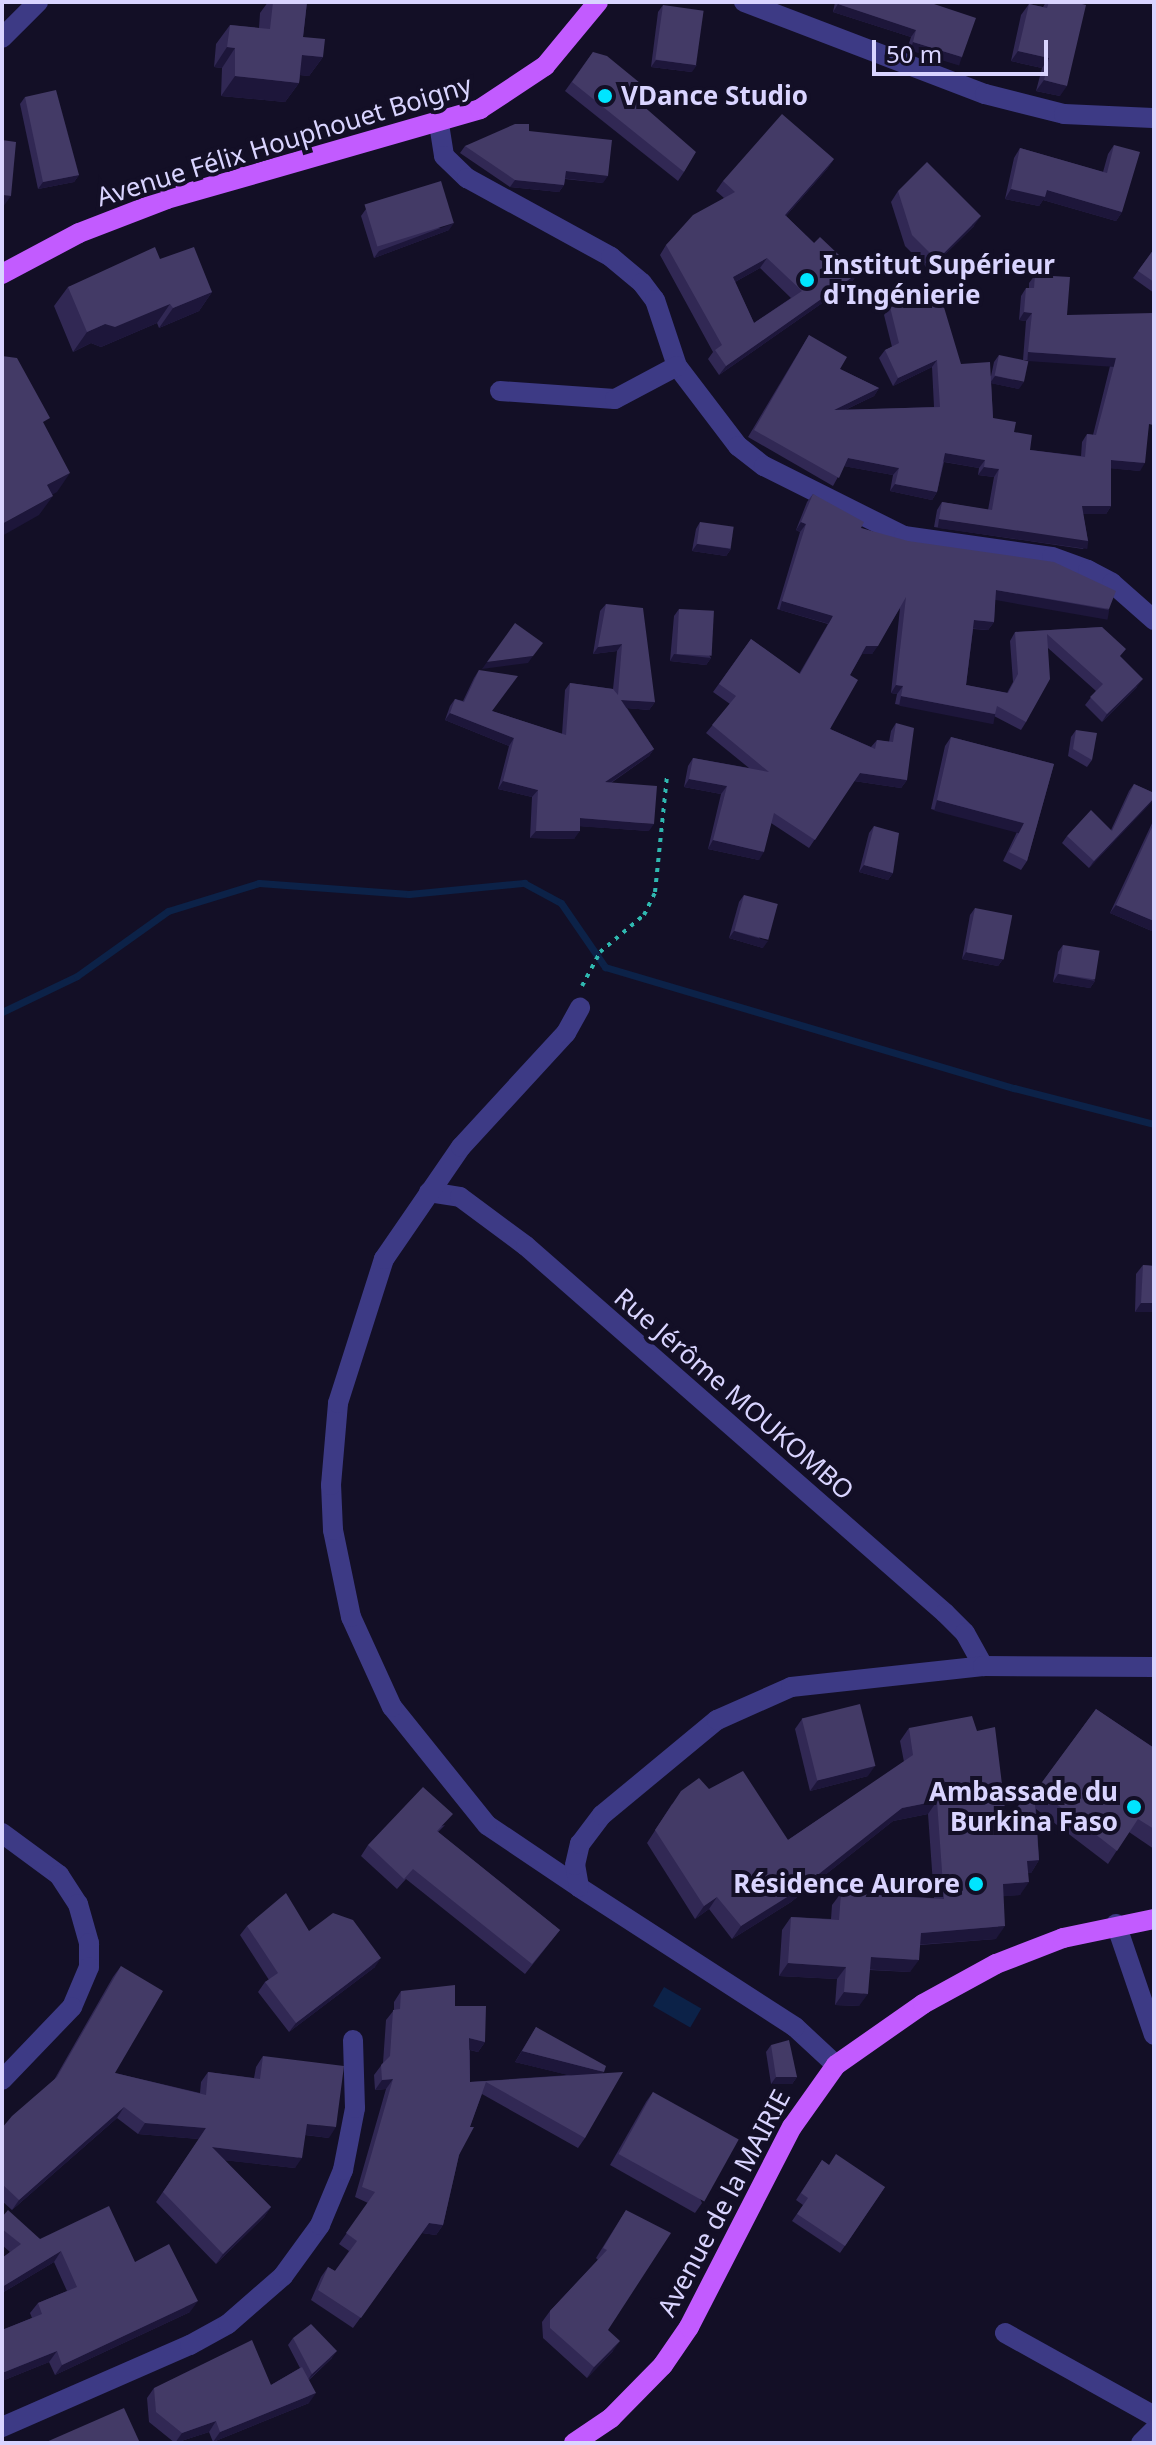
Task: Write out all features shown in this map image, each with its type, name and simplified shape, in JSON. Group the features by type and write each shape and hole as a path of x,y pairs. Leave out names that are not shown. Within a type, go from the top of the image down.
{"main road":[{"name":"Avenue Félix Houphouet Boigny","path":"2,274 79,233 156,202 439,124 480,109 523,83 563,47 598,2"},
{"name":"Avenue de la MAIRIE","path":"574,2443 633,2398 681,2339 777,2152 812,2093 836,2065 970,1976 1030,1948 1116,1924 1154,1919"}],"street":[{"path":"2,38 38,2"},
{"path":"744,2 1015,103 1064,114 1153,118"},
{"path":"439,124 444,156 467,178 611,257 642,283 655,300 677,366 738,446 764,466 904,536 1052,557 1088,570 1112,583 1154,620"},
{"path":"500,391 615,399 677,366"},
{"path":"580,1003 566,1033 482,1122 384,1259 346,1366 332,1450 333,1530 340,1575 373,1674 421,1748 496,1833 795,2027 836,2065"},
{"name":"Rue Jérôme MOUKOMBO","path":"429,1192 460,1197 526,1246 945,1613 965,1633 983,1666"},
{"path":"579,1887 575,1865 580,1844 602,1815 717,1720 791,1687 822,1680 983,1666 1154,1667"},
{"path":"2,1833 59,1875 78,1904 89,1943 86,1976 72,2007 2,2080"},
{"path":"1116,1924 1154,2035"},
{"path":"2,2427 190,2345 228,2324 283,2276 320,2225 343,2170 355,2108 353,2040"},
{"path":"1005,2333 1154,2416"},
{"path":"1141,2443 1154,2430"}],"path":[{"path":"580,1003 589,968 623,930 644,915 655,892 667,776"}],"water":[{"path":"664,1987 701,2008 690,2028 653,2006"}],"building":[{"path":"273,2 307,2 303,37 325,39 323,57 302,55 299,83 235,76 235,48 227,47 230,25 270,29"},
{"path":"839,2 928,2 976,18 962,57 913,42 916,30"},
{"path":"1049,2 1086,5 1067,86 1044,80 1049,58 1018,51 1029,4 1047,8"},
{"path":"663,5 704,11 696,65 655,59"},
{"path":"593,52 607,56 651,92 641,104 696,152 684,172 572,82"},
{"path":"56,90 79,175 43,182 25,97"},
{"path":"782,114 834,159 785,215 814,243 820,237 858,273 726,366 715,350 722,345 666,245 693,215 735,192 723,181","holes":["767,258 802,291 754,323 733,277"]},
{"path":"515,124 529,124 529,131 612,140 608,176 566,171 564,185 515,180 465,146"},
{"path":"2,140 16,142 11,196 2,195"},
{"path":"1114,145 1140,152 1122,212 1047,190 1045,197 1011,189 1020,148 1107,173"},
{"path":"927,162 981,216 937,260 912,235 898,191"},
{"path":"441,181 454,223 377,246 364,204"},
{"path":"155,247 160,259 194,247 212,292 173,308 170,304 115,327 105,324 87,332 68,287"},
{"path":"1154,249 1154,282 1138,271"},
{"path":"1035,275 1070,277 1067,315 1154,313 1154,422 1153,425 1149,424 1145,463 1111,460 1111,506 1082,506 1088,541 939,519 942,502 992,510 999,469 984,467 985,460 945,453 937,492 895,484 899,468 848,458 839,478 754,430 809,335 847,357 840,369 879,388 834,410 940,407 937,360 898,378 885,350 899,343 890,307 940,294 961,364 990,362 993,418 1016,422 1014,432 1032,435 1030,450 1085,457 1087,434 1096,435 1116,358 1028,352 1032,313 1024,312 1026,288 1034,288"},
{"path":"999,355 1028,361 1024,382 995,376"},
{"path":"2,356 17,358 50,418 43,422 70,473 47,485 53,496 2,524"},
{"path":"813,494 864,522 861,528 908,541 1054,562 1116,591 1109,609 996,590 994,622 974,620 966,685 1008,693 1018,674 1015,632 1102,627 1126,649 1120,656 1143,679 1107,714 1090,697 1103,684 1047,634 1050,679 1026,722 997,706 995,714 901,696 903,686 896,685 906,597 878,646 866,646 850,675 858,680 830,729 875,749 877,740 893,742 896,723 914,728 907,780 860,773 815,840 774,813 764,852 713,840 727,786 689,779 693,758 769,772 712,725 736,696 719,684 751,639 800,674 833,616 782,601 806,524 801,522"},
{"path":"700,522 734,527 731,549 697,544"},
{"path":"606,604 643,608 655,702 621,700 654,749 605,782 657,786 654,824 580,818 580,831 536,831 538,790 503,781 514,738 450,713 455,699 464,702 479,670 518,676 492,711 566,735 570,683 613,689 618,695 622,644 598,647"},
{"path":"679,609 714,611 712,656 677,654"},
{"path":"515,623 543,643 533,656 487,662"},
{"path":"1076,730 1097,733 1092,760 1073,749"},
{"path":"951,737 1054,764 1027,861 1009,852 1024,823 937,800"},
{"path":"1134,784 1154,793 1154,798 1094,861 1067,836 1091,810 1112,831"},
{"path":"1154,823 1154,921 1116,905"},
{"path":"874,826 899,833 893,873 864,865"},
{"path":"744,895 778,904 768,940 734,931"},
{"path":"975,908 1012,915 1004,959 966,952"},
{"path":"1063,945 1100,951 1095,979 1058,974"},
{"path":"1143,1265 1154,1266 1154,1303 1141,1303"},
{"path":"860,1704 875,1766 817,1781 802,1719"},
{"path":"1096,1709 1154,1748 1154,1829 1138,1819 1117,1851 1037,1789"},
{"path":"972,1716 977,1731 995,1727 1006,1817 1034,1791 1039,1860 1027,1861 1029,1882 1003,1884 1005,1926 921,1933 919,1960 871,1957 868,1994 844,1992 846,1967 788,1963 791,1917 839,1920 841,1893 944,1899 937,1801 902,1808 800,1889 741,1926 717,1897 704,1906 655,1830 681,1791 699,1778 709,1789 743,1771 788,1840 913,1755 909,1728"},
{"path":"423,1787 453,1814 437,1831 560,1930 532,1964 413,1869 404,1879 368,1845"},
{"path":"286,1893 309,1931 333,1913 353,1920 381,1958 296,2023 265,1982 278,1973 247,1926"},
{"path":"121,1966 163,1991 115,2073 206,2095 208,2072 260,2079 263,2056 344,2066 336,2127 307,2124 302,2158 212,2147 271,2207 223,2254 163,2192 206,2128 145,2123 124,2107 19,2200 2,2184 2,2128 57,2077"},
{"path":"455,1985 455,2006 486,2006 485,2042 469,2038 470,2082 623,2072 585,2138 486,2082 470,2127 474,2127 459,2155 443,2225 429,2223 361,2318 318,2290 328,2267 335,2271 357,2241 346,2233 375,2192 362,2187 393,2079 382,2080 381,2065 390,2056 393,2010 400,2009 401,1991"},
{"path":"536,2027 606,2066 604,2072 522,2051"},
{"path":"789,2040 797,2077 776,2077 771,2045"},
{"path":"653,2092 739,2140 704,2202 619,2154"},
{"path":"836,2154 885,2187 845,2246 797,2214 808,2198 801,2193 822,2160 829,2165"},
{"path":"109,2206 135,2262 169,2244 198,2301 62,2365 57,2351 2,2373 2,2330 42,2314 38,2303 77,2287 61,2251 2,2287 2,2258 21,2244 2,2229 2,2217 8,2210 40,2239"},
{"path":"626,2210 671,2233 608,2330 620,2341 594,2367 550,2328 550,2311 607,2250 603,2248"},
{"path":"311,2324 337,2351 312,2374 293,2338"},
{"path":"252,2340 271,2385 302,2367 316,2393 220,2432 216,2421 182,2433 156,2412 154,2388"},
{"path":"124,2408 140,2443 44,2443"}],"waterway":[{"path":"2,1012 77,976 168,911 259,883 409,894 524,883 561,903 605,967 1014,1088 1154,1124"}],"place":[{"name":"VDance Studio","path":"605,96"},
{"name":"Institut Supérieur d'Ingénierie","path":"807,280"},
{"name":"Ambassade du Burkina Faso","path":"1134,1807"},
{"name":"Résidence Aurore","path":"976,1884"}]}
